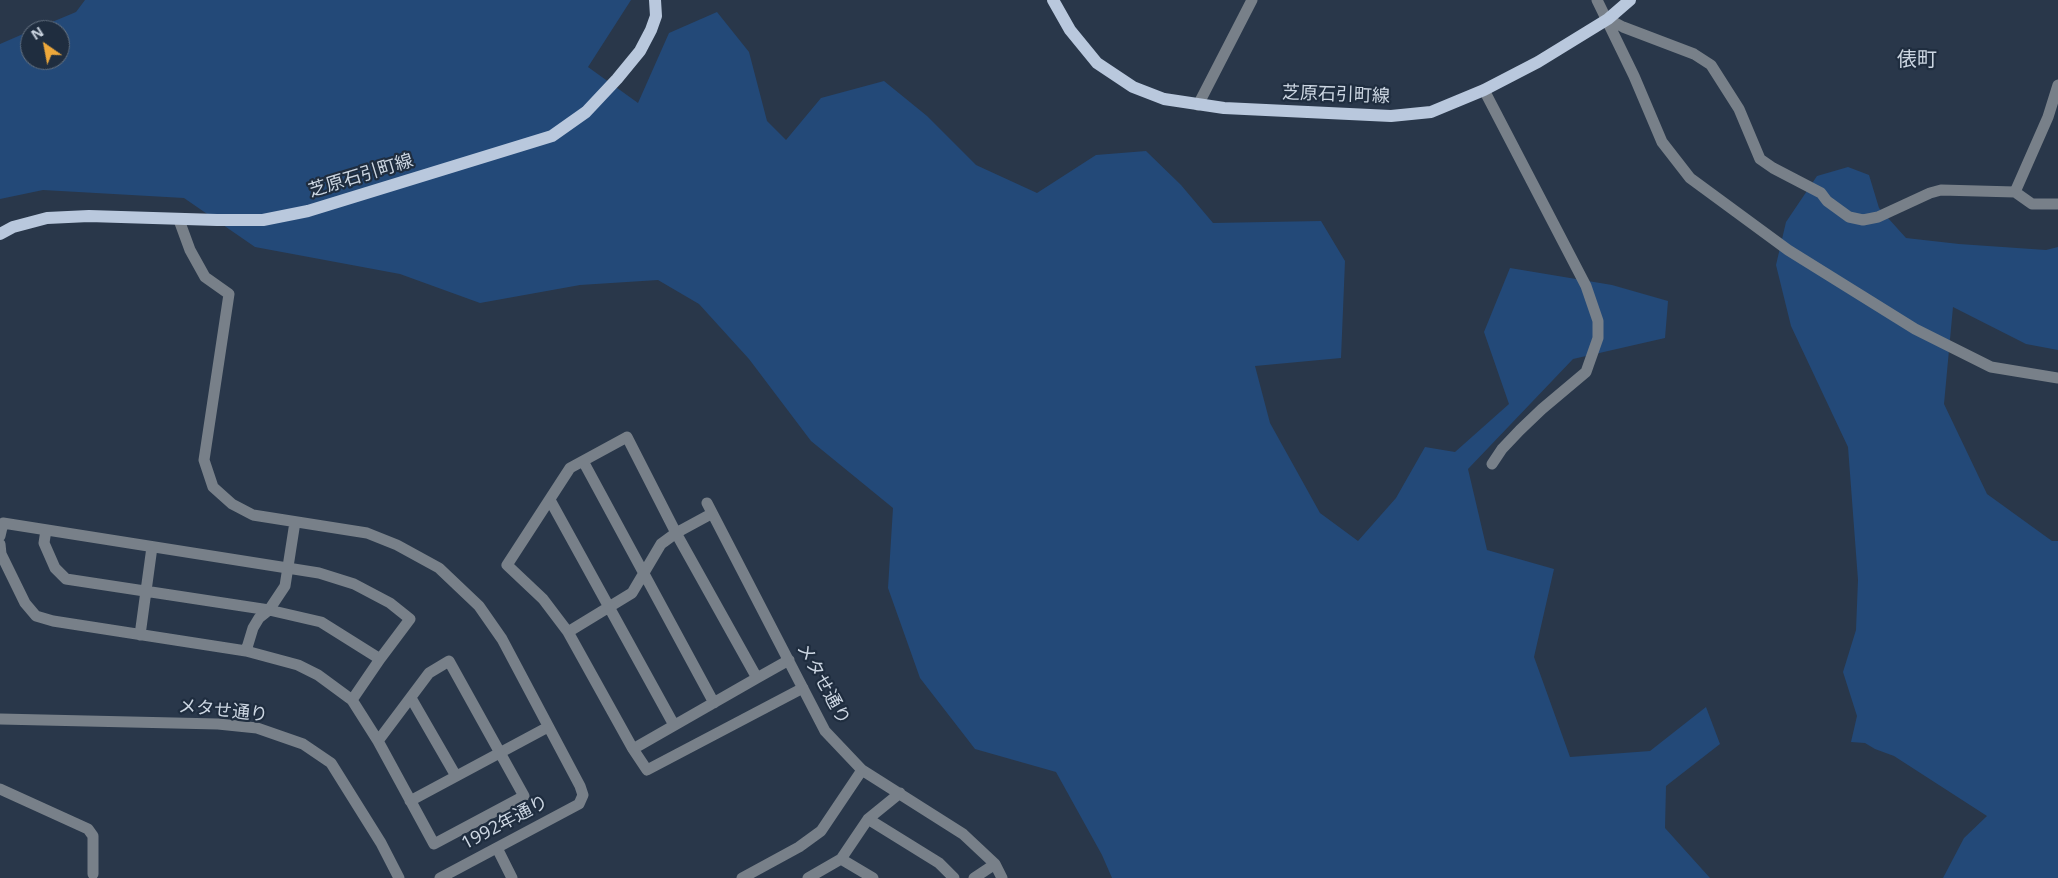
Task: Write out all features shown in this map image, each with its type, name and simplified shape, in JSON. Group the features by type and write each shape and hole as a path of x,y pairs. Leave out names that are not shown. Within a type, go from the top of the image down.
{"main road":[{"name":"芝原石引町線","path":"0,234 13,227 47,218 88,216 179,220 264,220 308,211 552,136 586,112 640,51 656,16 655,0"},
{"name":"芝原石引町線","path":"1053,0 1070,30 1097,63 1133,87 1164,99 1198,105 1391,116 1430,112 1484,90 1538,62 1608,19 1630,0"}],"street":[{"path":"1198,105 1252,0"},
{"path":"1597,0 1608,19 1662,142 1690,178 1788,250 1915,329 1991,367 2058,378"},
{"path":"1608,19 1623,27 1694,54 1711,65 1739,110 1760,159 1773,168 1821,193 1827,201 1849,217 1864,220 1878,217 1930,192 1941,190 2015,192 2032,204 2058,204"},
{"path":"2015,192 2048,117 2058,85"},
{"path":"1484,90 1586,286 1598,321 1598,338 1586,372 1526,424 1502,449 1492,464"},
{"path":"179,220 190,250 205,277 229,294 204,460 213,487 232,504 253,515 367,534 397,546 439,568 479,606 502,639 548,727 410,800"},
{"path":"757,678 676,533 627,437 570,468 507,565 543,598 568,632 633,749 647,770 803,688"},
{"path":"583,461 714,703"},
{"path":"550,500 674,726"},
{"name":"メタせ通り","path":"676,533 709,508 825,731 862,770 963,834 995,864 1002,878"},
{"path":"246,652 253,628 259,618 269,610 285,586 295,522"},
{"path":"0,536 2,523 319,573 354,584 390,603 410,619 352,700"},
{"path":"46,530 44,543 55,568 66,579 269,610 321,622 380,659"},
{"path":"568,632 632,593 661,544 676,533"},
{"path":"0,544 2,554 25,603 36,616 53,621 246,652 298,665 318,675 352,700 378,741 434,844 524,796 450,661 429,673 378,741"},
{"path":"140,635 152,547"},
{"path":"633,749 789,660"},
{"path":"411,698 456,776"},
{"name":"メタせ通り","path":"0,719 218,724 258,728 303,744 331,763 381,843 399,878"},
{"name":"1992年通り","path":"440,878 579,804 583,795 580,786 548,727"},
{"path":"742,878 799,847 821,831 862,770"},
{"path":"0,789 88,829 93,836 93,874"},
{"path":"808,878 842,859 868,819 900,793"},
{"path":"868,819 939,863 954,878"},
{"path":"497,848 512,878"},
{"path":"842,859 873,878"},
{"path":"974,878 995,864"}],"shaded area":[{"path":"85,0 631,0 588,67 638,103 669,33 717,12 749,52 767,121 786,140 821,98 884,81 927,116 976,165 1037,193 1096,155 1146,151 1181,185 1213,223 1321,221 1345,261 1341,358 1255,366 1270,423 1320,513 1358,541 1396,498 1425,447 1455,452 1509,404 1484,332 1510,268 1612,285 1668,301 1665,338 1573,359 1468,469 1487,550 1554,569 1534,657 1570,757 1650,751 1706,707 1720,744 1666,786 1665,828 1710,878 1112,878 1102,855 1056,772 975,749 920,678 888,588 893,508 811,441 749,359 699,304 658,280 580,285 480,303 400,274 255,247 184,198 43,190 0,199 0,44 20,35 20,70 70,70 70,20 57,20 76,12"},
{"path":"1848,167 1869,175 1879,208 1906,238 2046,250 2058,247 2058,350 2026,344 1953,307 1944,404 1987,494 2052,541 2058,541 2058,878 1943,878 1964,838 1987,816 1894,756 1865,743 1851,742 1857,716 1843,672 1856,630 1858,580 1848,447 1791,326 1776,265 1786,222 1817,176"}],"district":[{"name":"俵町","path":"1917,60"}]}
